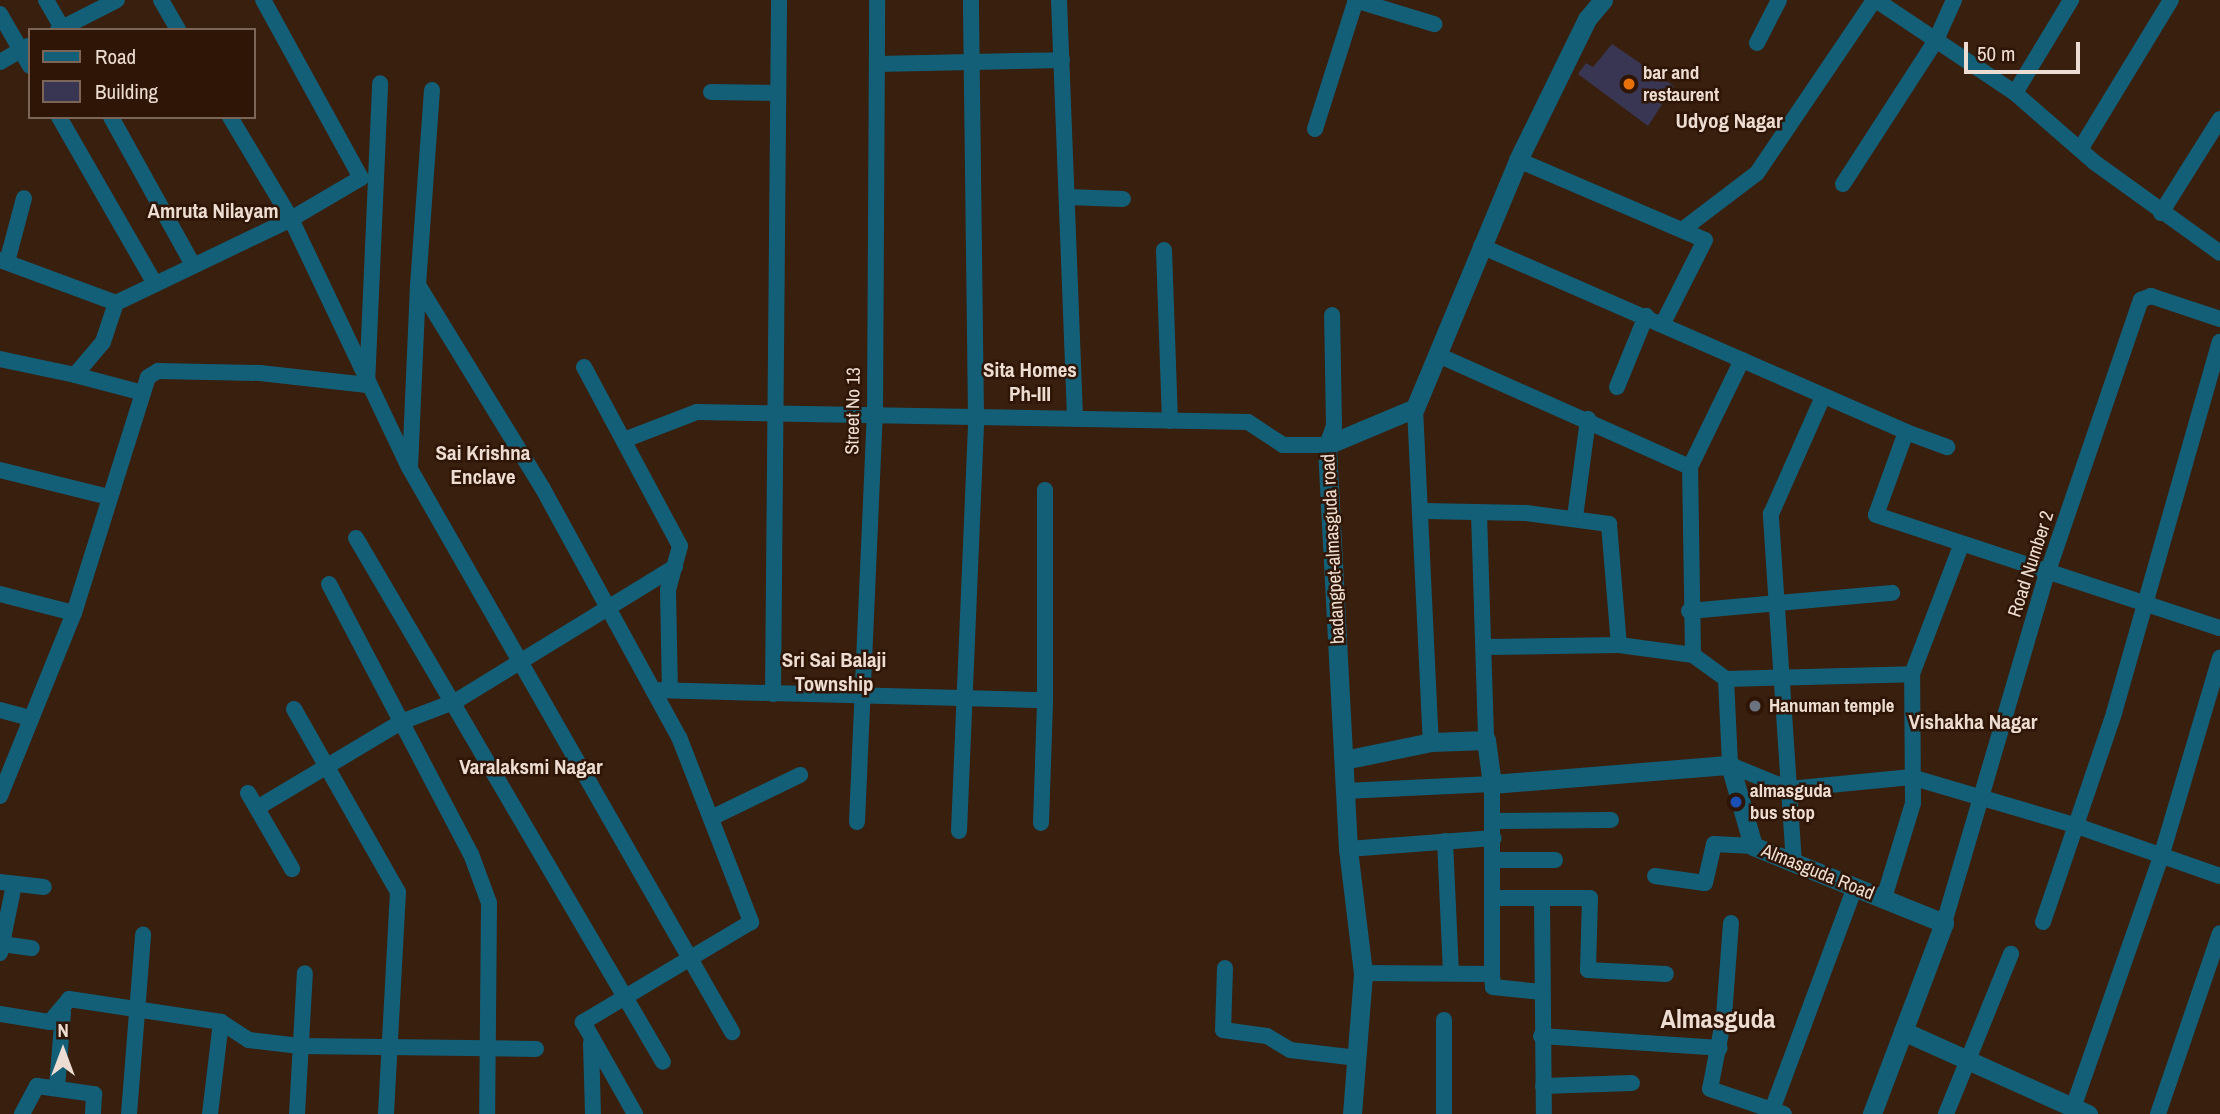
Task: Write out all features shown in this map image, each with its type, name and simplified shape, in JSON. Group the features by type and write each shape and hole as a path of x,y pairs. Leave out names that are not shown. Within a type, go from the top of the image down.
{"street":[{"path":"46,0 60,28"},
{"path":"63,28 117,0"},
{"path":"161,0 177,28"},
{"path":"75,375 103,342 116,303 192,263 291,219 361,178 263,0"},
{"path":"772,694 779,0"},
{"name":"Street No 13","path":"857,822 865,697 875,417 877,0"},
{"path":"959,831 975,417 971,0"},
{"path":"1059,0 1075,417"},
{"path":"1315,130 1356,0 1434,24"},
{"path":"1431,742 1424,511 1415,408 1518,160 1587,19 1603,0"},
{"path":"1757,43 1779,0"},
{"path":"1682,230 1757,173 1875,0 2015,93 2161,213 2220,253"},
{"path":"1843,184 1936,40 1954,0"},
{"path":"2015,93 2071,0"},
{"path":"2081,148 2171,0"},
{"path":"0,14 25,48 0,62"},
{"path":"877,64 1062,61"},
{"path":"367,385 380,83"},
{"path":"410,469 418,285 432,90"},
{"path":"711,92 778,93"},
{"path":"61,119 155,284"},
{"path":"112,119 192,263"},
{"path":"231,119 291,219 367,385 410,469 522,659 685,957 732,1032"},
{"path":"2161,213 2220,119"},
{"path":"1518,160 1705,240 1663,323"},
{"path":"1066,197 1123,199"},
{"path":"24,198 4,261 116,303"},
{"path":"1481,246 1663,323 1822,399 1947,447"},
{"path":"1164,250 1170,421"},
{"path":"418,285 610,611 653,690 711,818 751,922 685,957 628,995 586,1018 583,1027 590,1041 635,1114"},
{"name":"Road Number 2","path":"1944,923 1984,798 2047,574 2141,300 2151,296 2220,319"},
{"path":"624,440 697,412 775,417 1075,417 1248,422 1283,444 1327,445 1334,425 1332,315"},
{"path":"1617,387 1646,316"},
{"path":"2043,922 2077,826 2220,342"},
{"path":"1438,355 1588,419 1690,467"},
{"path":"0,359 143,393"},
{"path":"1693,655 1689,611 1690,467 1742,360"},
{"path":"584,367 680,546 668,590 670,690"},
{"path":"0,796 74,613 108,497 148,377 158,372 260,373 367,385"},
{"path":"1794,864 1774,604 1771,514 1822,399"},
{"name":"badangpet-almasguda road","path":"1352,1114 1363,973 1348,849 1327,445 1415,408"},
{"path":"1575,517 1588,419"},
{"path":"1906,432 1875,514 1961,546 2220,628"},
{"path":"0,470 108,497"},
{"path":"1041,823 1045,700 1045,490"},
{"path":"1424,511 1575,517 1609,524 1619,645"},
{"path":"1479,513 1486,740 1494,821 1493,987 1541,992"},
{"path":"356,538 456,701 522,825 628,995 663,1062"},
{"path":"1884,898 1913,803 1912,674 1961,546"},
{"path":"257,808 401,722 456,701 522,659 610,611 675,567"},
{"path":"329,584 471,854 489,903 487,1114"},
{"path":"1689,611 1892,593"},
{"path":"0,594 74,613"},
{"path":"1484,647 1619,645 1693,655 1726,679 1912,674"},
{"path":"1903,1031 1969,1059 2067,1108 2161,857 2220,658"},
{"path":"1726,679 1730,765"},
{"path":"653,690 1045,700"},
{"path":"294,709 398,892 387,1048 386,1114"},
{"path":"0,710 30,718"},
{"path":"1344,760 1431,742 1486,740"},
{"path":"1345,791 1492,784 1730,765 1789,789 1911,777 2077,826 2220,876"},
{"name":"Almasguda Road","path":"1730,765 1753,846 1944,923"},
{"path":"711,818 800,775"},
{"path":"248,793 292,869"},
{"path":"1494,821 1611,820"},
{"path":"1348,849 1494,838"},
{"path":"1445,841 1451,972"},
{"path":"1655,876 1705,883 1714,844 1753,846"},
{"path":"1494,860 1555,860"},
{"path":"33,947 1,948 7,883 44,887"},
{"path":"1731,923 1720,1048 1710,1089 1778,1112 1855,887"},
{"path":"1493,898 1590,898 1588,970 1666,974"},
{"path":"1542,898 1544,1114"},
{"path":"1872,1114 1944,923"},
{"path":"2158,1114 2220,933"},
{"path":"129,1114 143,935"},
{"path":"1946,1114 2011,954"},
{"path":"1225,968 1223,1030 1266,1036 1290,1051 1358,1058"},
{"path":"297,1114 305,973"},
{"path":"1363,973 1492,974"},
{"path":"57,1087 63,1012 69,999 139,1012 221,1022 248,1040 300,1046 536,1049"},
{"path":"0,1014 50,1023 63,1012"},
{"path":"1444,1020 1444,1114"},
{"path":"210,1114 221,1022"},
{"path":"1542,1036 1720,1048"},
{"path":"590,1041 593,1114"},
{"path":"1543,1086 1632,1083"},
{"path":"22,1114 37,1086 94,1094 93,1114"}],"building":[{"name":"bar and restaurent","path":"1612,44 1674,86 1648,126 1578,74 1586,63 1593,67"}],"place":[{"name":"bar and restaurent","path":"1629,84"},
{"name":"Hanuman temple","path":"1755,706"},
{"name":"almasguda bus stop","path":"1736,802"}],"district":[{"name":"Udyog Nagar","path":"1729,121"},
{"name":"Amruta Nilayam","path":"213,211"},
{"name":"Sita Homes Ph-III","path":"1030,382"},
{"name":"Sai Krishna Enclave","path":"483,465"},
{"name":"Sri Sai Balaji Township","path":"834,672"},
{"name":"Vishakha Nagar","path":"1973,722"},
{"name":"Varalaksmi Nagar","path":"531,767"},
{"name":"Almasguda","path":"1718,1019"}]}
